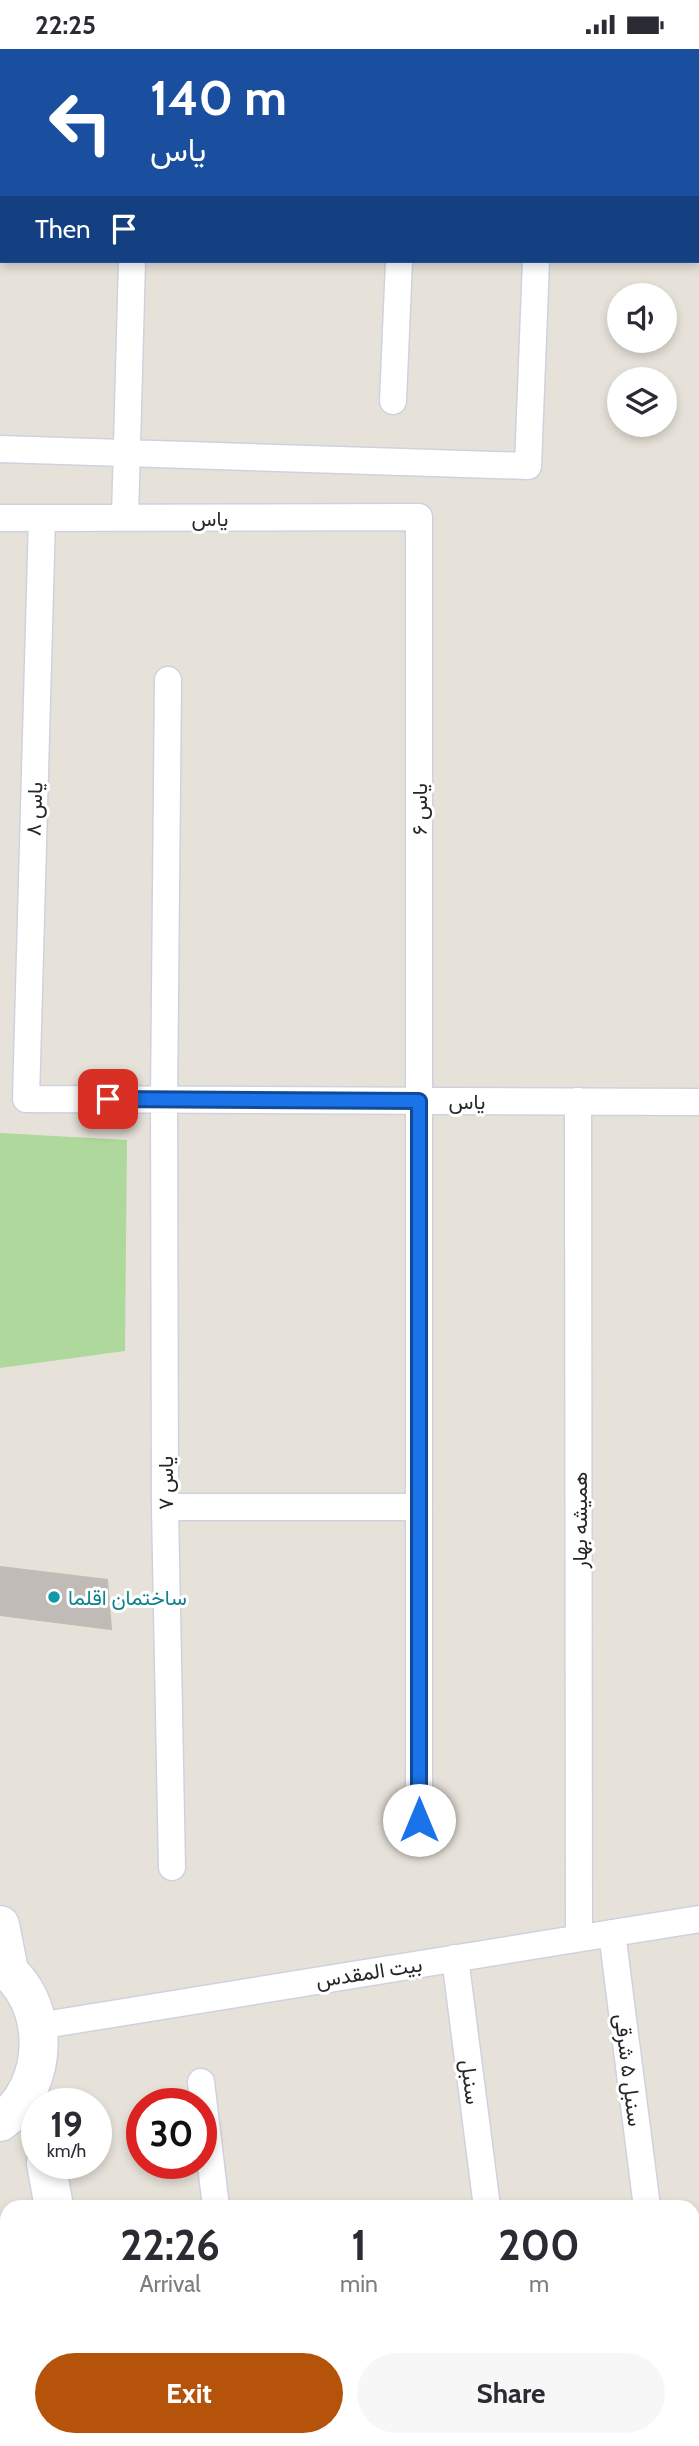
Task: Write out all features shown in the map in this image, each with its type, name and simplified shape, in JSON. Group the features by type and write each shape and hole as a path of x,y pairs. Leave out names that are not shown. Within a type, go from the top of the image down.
{"main road":[{"path":"0,1925 5,1968 28,1996 38,2026 39,2057 36,2088"},
{"path":"0,2122 21,2110"},
{"path":"49,2179 53,2200"}],"street":[{"path":"125,518 132,263"},
{"path":"393,401 398,263"},
{"path":"0,449 528,467 536,263"},
{"name":"یاس","path":"0,518 419,517"},
{"name":"یاس ۶","path":"419,517 419,1820"},
{"name":"یاس ۸","path":"26,1099 42,518"},
{"name":"یاس ۷","path":"168,680 164,1099 165,1507 172,1867"},
{"name":"یاس","path":"26,1099 699,1102"},
{"name":"همیشه بهار","path":"578,1101 579,1938"},
{"path":"165,1507 419,1507"},
{"name":"بیت المقدس","path":"38,2026 699,1919"},
{"name":"سنبل ۵ شرقی","path":"612,1933 646,2200"},
{"name":"سنبل","path":"456,1958 486,2200"},
{"path":"201,2083 215,2200"}],"green space":[{"path":"0,1133 127,1140 125,1351 0,1368"}],"building":[{"name":"ساختمان اقلما","path":"0,1567 107,1580 111,1629 0,1615"}],"place":[{"name":"ساختمان اقلما","path":"54,1597"}],"route":[{"path":"108,1099 419,1101 419,1820"}]}
